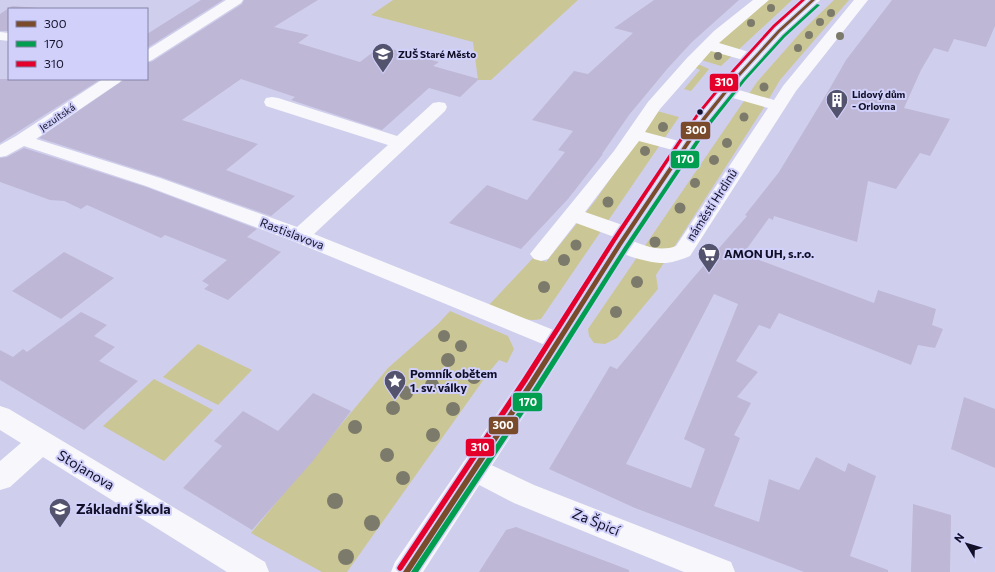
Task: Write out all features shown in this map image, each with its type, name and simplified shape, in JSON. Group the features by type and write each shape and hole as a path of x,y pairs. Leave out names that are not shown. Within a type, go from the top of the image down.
{"street":[{"path":"149,53 236,0"},
{"path":"542,254 654,106 719,34 762,0"},
{"path":"406,572 684,148 725,91 779,31 813,0"},
{"name":"náměstí Hrdinů","path":"572,215 624,239 658,257 674,255 682,251 789,89 861,0"},
{"path":"708,45 754,58"},
{"name":"Jezuitská","path":"0,152 22,140 112,80"},
{"path":"725,91 778,106"},
{"path":"272,102 400,143"},
{"path":"300,236 439,106"},
{"path":"634,134 684,148"},
{"name":"Rastislavova","path":"22,140 153,182 300,236 558,341"},
{"name":"Stojanova","path":"0,417 254,572"},
{"path":"0,478 40,442"},
{"name":"Za Špicí","path":"474,469 524,494 720,572"}],"shaded area":[{"path":"393,0 578,0 491,80 478,80 473,42 371,15"},
{"path":"766,0 792,0 721,66 701,60 723,35"},
{"path":"834,0 849,0 780,80 763,109 656,275 658,289 617,338 605,344 594,343 589,336 588,329 757,82 801,32"},
{"path":"698,64 709,69 691,91 684,89 700,70 693,67"},
{"path":"657,111 679,117 541,319 527,320 488,306 534,257 546,262 595,201"},
{"path":"450,311 508,336 514,349 507,363 499,360 489,372 347,572 322,572 251,533 388,368 438,324"},
{"path":"198,344 252,370 218,405 163,377"},
{"path":"154,379 213,410 164,461 103,426"}],"building":[{"path":"201,0 223,0 148,47 148,33"},
{"path":"244,0 318,0 274,27 309,35 298,43 360,62 381,46 439,62 433,66 479,79 460,97 429,88 382,130 291,100 295,97 241,79 182,120 258,144 226,170 295,196 271,216 161,177 39,138 124,80 148,80 148,63 153,61 242,4"},
{"path":"654,0 739,0 692,42 668,68 629,115 603,154 568,199 521,249 449,223 487,185 527,200 565,152 558,150 573,131 532,120 574,71 588,74 633,33 614,28"},
{"path":"892,0 995,0 995,26 986,47 954,39 948,52 934,48 921,70 904,108 950,119 930,156 920,153 896,189 868,181 857,242 774,216 773,220 769,218 743,254 874,303 878,290 936,309 932,325 943,329 935,348 918,345 911,365 779,313 770,329 759,325 736,361 758,372 737,397 751,403 734,435 740,438 714,506 759,522 769,479 799,490 816,457 845,472 848,463 876,476 850,556 888,570 888,572 804,572 635,508 549,469 610,366 617,369 747,216 745,215 779,172 846,60","holes":["714,294 738,304 684,439 705,449 691,488 626,464"]},
{"path":"12,6 38,8 9,8"},
{"path":"8,9 8,31 0,31 0,14"},
{"path":"0,79 98,81 0,143"},
{"path":"24,148 146,187 257,229 247,237 281,252 228,300 204,289 209,285 202,281 227,260 165,235 161,238 87,205 81,209 64,201 50,200 0,182 0,158 7,157"},
{"path":"64,252 114,278 61,319 12,291"},
{"path":"81,312 107,325 94,336 115,347 99,361 138,381 84,430 0,380 0,350 13,357 23,349 27,352"},
{"path":"313,393 351,411 312,462 252,530 183,488 222,446 214,441 243,411 278,431"},
{"path":"964,397 995,409 995,468 951,449"},
{"path":"913,504 951,515 950,572 911,572"},
{"path":"516,527 629,570 629,572 479,572 506,530"}],"transit line":[{"name":"310","path":"400,568 525,380 614,240 698,114 734,70 774,26 803,0"},
{"name":"300","path":"406,572 531,384 620,244 704,118 739,75 779,31 813,0"},
{"name":"170","path":"414,572 537,388 626,248 710,122 744,80 784,36 818,5"}],"place":[{"name":"ZUŠ Staré Město","path":"383,74"},
{"name":"Lidový dům - Orlovna","path":"837,120"},
{"name":"AMON UH, s.r.o.","path":"709,274"},
{"name":"Pomník obětem 1. sv. války","path":"395,400"},
{"name":"Základní Škola","path":"60,528"}]}
